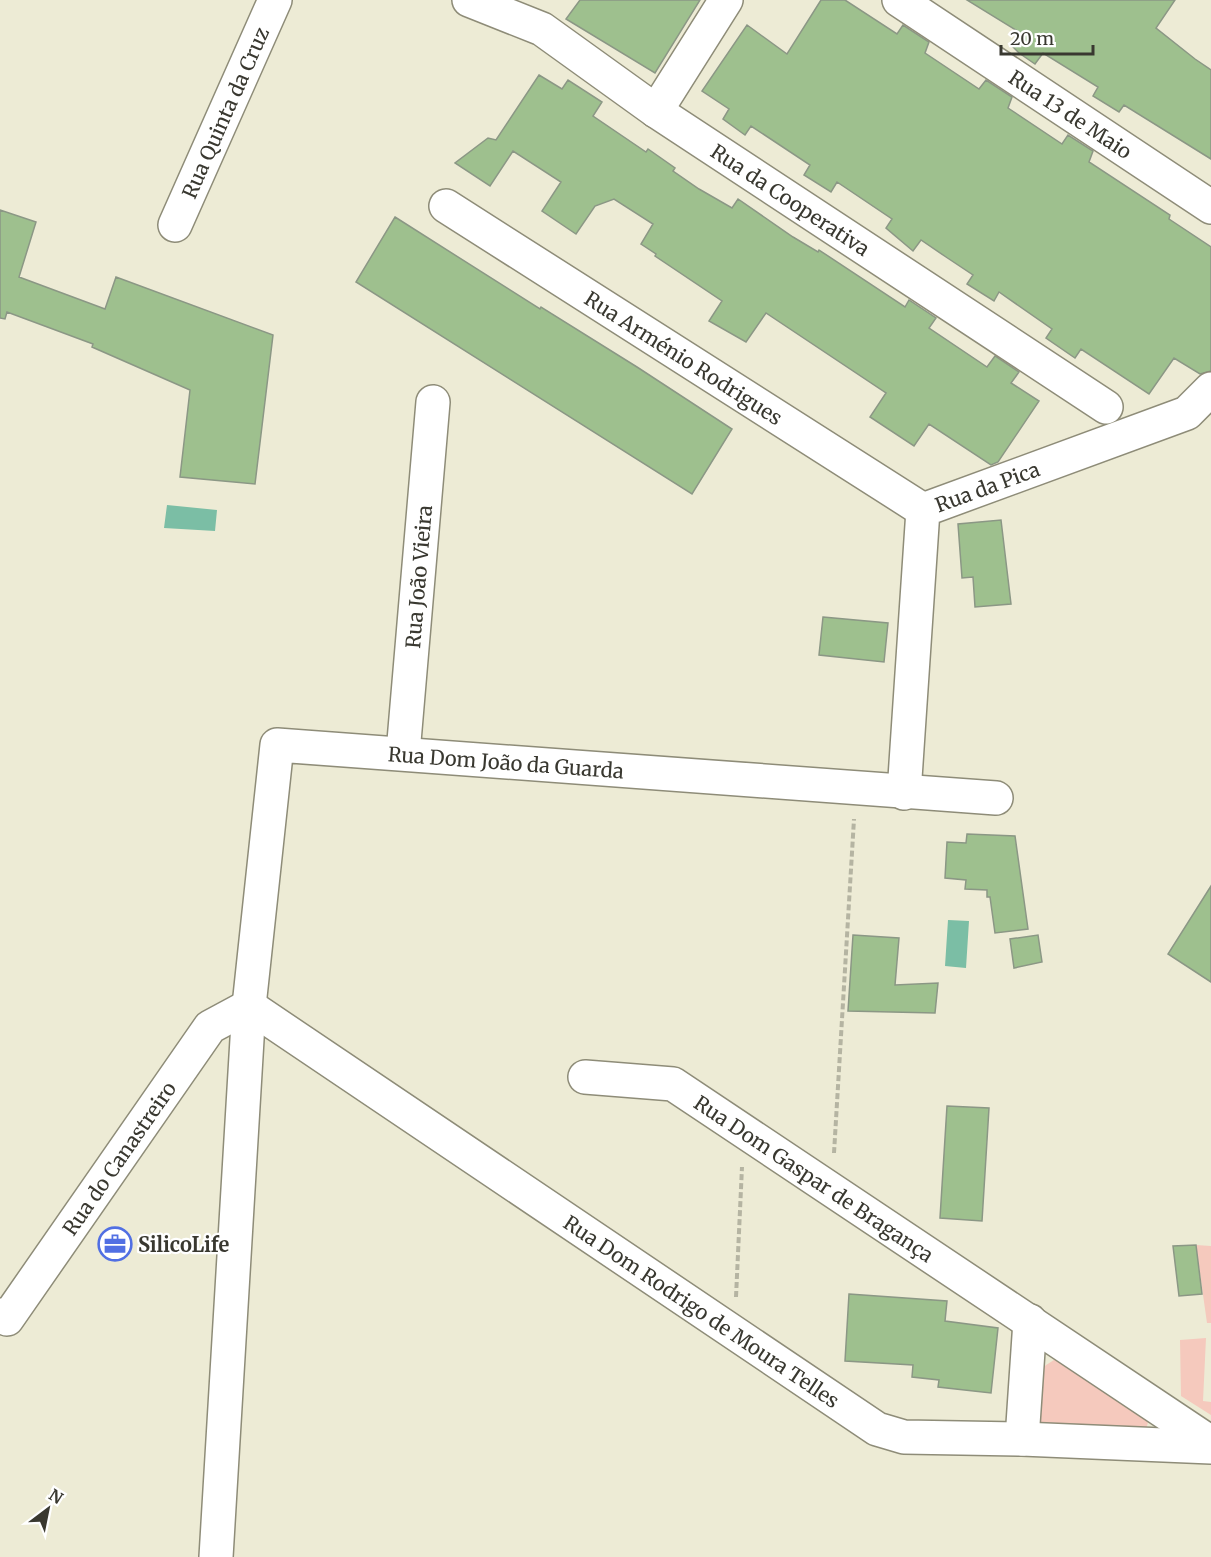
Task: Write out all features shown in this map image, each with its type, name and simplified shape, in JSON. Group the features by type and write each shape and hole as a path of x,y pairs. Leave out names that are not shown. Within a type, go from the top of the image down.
{"street":[{"name":"Rua Quinta da Cruz","path":"175,225 274,0"},
{"name":"Rua da Cooperativa","path":"469,0 542,29 656,111 1106,407"},
{"path":"656,111 726,0"},
{"name":"Rua 13 de Maio","path":"899,0 1211,207"},
{"name":"Rua Arménio Rodrigues","path":"446,206 923,510"},
{"name":"Rua da Pica","path":"904,793 923,510 1187,413 1211,389"},
{"name":"Rua João Vieira","path":"403,753 433,402"},
{"name":"Rua Dom João da Guarda","path":"249,1006 277,745 996,798"},
{"path":"216,1557 249,1006"},
{"name":"Rua do Canastreiro","path":"0,1315 7,1319 210,1027 249,1006"},
{"name":"Rua Dom Rodrigo de Moura Telles","path":"249,1006 877,1429 904,1437 1211,1445"},
{"name":"Rua Dom Gaspar de Bragança","path":"585,1077 673,1083 1030,1321 1211,1445"},
{"path":"1022,1439 1030,1321"}],"path":[{"path":"831,1190 856,789"},
{"path":"735,1334 744,1132"}],"shaded area":[{"path":"167,505 217,510 215,531 164,528"},
{"path":"948,920 969,921 966,968 945,966"},
{"path":"1196,1245 1211,1246 1211,1323 1207,1323"},
{"path":"1206,1338 1203,1401 1211,1402 1211,1415 1181,1396 1180,1340"},
{"path":"1054,1360 1061,1361 1145,1419 1148,1422 1146,1430 1040,1424 1037,1418 1043,1367"}],"building":[{"path":"580,0 700,0 655,73 566,19"},
{"path":"821,0 845,0 897,34 903,25 929,42 925,53 979,89 986,80 1012,97 1008,108 1062,144 1068,135 1093,151 1089,162 1170,215 1169,219 1211,247 1211,371 1200,374 1174,358 1149,394 1081,349 1075,358 1046,338 1052,329 999,292 994,301 967,284 973,275 921,240 913,251 886,228 892,219 837,182 831,192 804,175 810,165 751,126 745,135 723,119 729,109 702,91 747,25 787,54"},
{"path":"967,0 1175,0 1156,28 1211,70 1211,159 1124,105 1119,112 1093,96 1098,87 1043,53 1035,64 1011,45 1019,32"},
{"path":"539,75 562,89 568,80 602,102 593,116 646,152 648,149 675,168 673,171 699,189 732,208 738,199 793,237 818,252 819,250 905,307 909,300 936,318 929,328 987,367 995,356 1019,372 1011,383 1039,401 998,462 991,465 929,424 914,446 870,417 886,393 766,313 746,342 709,321 722,301 641,244 653,224 614,199 595,206 576,234 542,211 561,182 513,151 490,186 455,163 488,138 496,140"},
{"path":"0,210 36,222 19,277 105,309 116,277 273,335 255,484 180,477 190,390 92,347 93,344 7,312 5,319 0,318"},
{"path":"395,217 540,309 541,307 637,367 732,429 692,494 356,282"},
{"path":"1001,520 1011,604 975,607 973,577 962,578 958,524"},
{"path":"823,617 888,623 884,662 819,655"},
{"path":"967,834 1015,836 1028,929 995,933 987,890 965,889 966,880 945,878 947,842 966,843"},
{"path":"1211,886 1211,982 1168,954"},
{"path":"853,935 899,938 895,985 938,983 935,1013 848,1011"},
{"path":"1038,935 1042,962 1014,968 1010,939"},
{"path":"947,1106 989,1108 982,1221 940,1218"},
{"path":"1196,1245 1202,1294 1179,1296 1173,1246"},
{"path":"849,1294 947,1301 945,1321 998,1328 991,1393 938,1387 939,1380 912,1377 913,1365 845,1361"}],"place":[{"name":"SilicoLife","path":"115,1244"}]}
